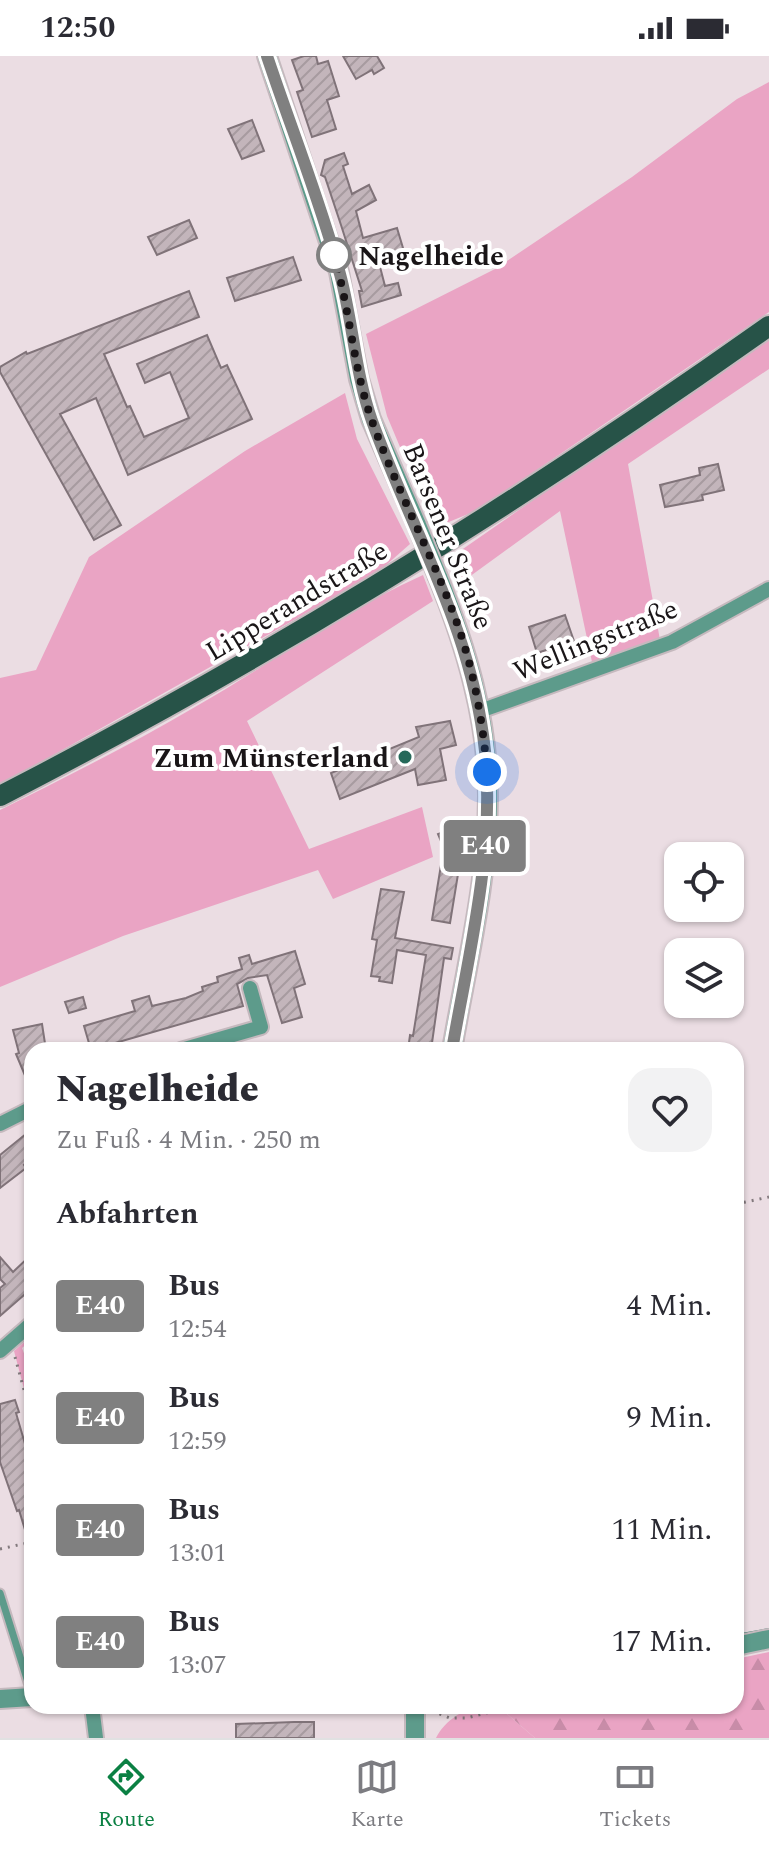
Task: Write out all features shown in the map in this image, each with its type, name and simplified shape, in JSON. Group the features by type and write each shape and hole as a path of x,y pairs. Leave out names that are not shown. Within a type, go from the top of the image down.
{"main road":[{"name":"Lipperandstraße","path":"0,796 221,677 404,568 769,326"}],"street":[{"name":"Barsener Straße","path":"267,56 339,272 359,379 371,419 417,525 466,652 480,711 488,792 487,827 453,1042"},
{"name":"Wellingstraße","path":"480,711 662,646 769,589"},
{"path":"209,1042 261,1027 250,988"},
{"path":"0,1124 24,1112"},
{"path":"2,1347 24,1329"},
{"path":"744,1644 769,1639"},
{"path":"0,1699 24,1697"},
{"path":"93,1714 96,1738"},
{"path":"415,1738 422,1714"}],"lane":[{"path":"0,1593 24,1670"}],"path":[{"path":"744,1202 769,1197"},
{"path":"2,1347 14,1351 24,1389"},
{"path":"0,1549 24,1544"},
{"path":"440,1714 450,1718 467,1718 482,1714"}],"green space":[{"path":"769,82 769,312 478,510 434,528 387,416 366,334 495,269 632,177 737,99"},
{"path":"769,336 769,369 628,464 660,640 592,662 560,511 458,585 447,560"},
{"path":"345,393 357,439 410,544 376,574 0,785 0,678 36,670 89,557 245,451"},
{"path":"423,575 433,601 247,721 309,849 422,807 433,857 333,899 318,870 123,936 0,987 0,810 147,734 336,621"},
{"path":"24,1342 24,1389 14,1351"},
{"path":"769,1652 769,1738 535,1738 507,1714 744,1714 744,1657"},
{"path":"460,1714 507,1714 535,1738 436,1738"}],"building":[{"path":"316,56 318,64 328,61 339,96 327,100 336,129 312,137 297,92 303,90 292,60"},
{"path":"343,56 377,56 384,68 374,74 372,70 356,79"},
{"path":"252,120 264,151 242,159 228,129"},
{"path":"344,153 348,164 343,166 352,194 369,185 376,200 356,211 363,238 397,228 403,248 379,263 385,286 398,283 401,295 362,307 359,291 362,291 325,177 321,175 325,160"},
{"path":"189,220 197,238 157,255 148,237"},
{"path":"293,257 301,280 235,301 227,278"},
{"path":"189,291 199,317 104,354 127,407 130,406 144,437 189,418 170,372 145,383 137,364 207,335 221,368 227,365 252,419 128,475 96,398 60,414 121,525 94,540 0,367 26,352"},
{"path":"718,464 724,490 702,495 703,500 665,507 660,485 700,475 699,468"},
{"path":"565,615 574,641 537,653 529,627"},
{"name":"Zum Münsterland","path":"450,721 456,745 440,749 446,780 418,785 415,769 340,799 331,773 419,737 416,727"},
{"path":"457,827 462,838 443,846 438,834"},
{"path":"441,865 459,868 450,923 432,920"},
{"path":"381,889 404,892 395,938 453,948 451,959 444,958 432,1042 409,1042 410,1035 413,1036 426,955 397,950 392,983 379,981 380,977 371,976 377,940 372,939"},
{"path":"295,951 305,984 294,988 302,1017 282,1023 267,975 248,978 237,984 243,1006 119,1042 89,1042 84,1026 135,1011 132,1001 149,996 152,1006 186,998 203,991 202,987 218,982 217,977 242,969 239,958 249,955 252,964"},
{"path":"83,997 86,1008 69,1013 65,1002"},
{"path":"42,1024 45,1042 24,1042 24,1073 16,1054 19,1053 13,1030"},
{"path":"24,1136 24,1170 0,1188 0,1155"},
{"path":"0,1257 13,1272 24,1262 24,1295 0,1316 0,1288 5,1284 0,1279"},
{"path":"15,1400 19,1412 16,1413 24,1440 24,1526 0,1462 0,1404"},
{"path":"314,1722 314,1738 236,1738 236,1724"}],"waterway":[{"path":"744,1635 769,1630"}],"bus line":[{"name":"E40","path":"267,56 339,272 359,379 371,419 457,623 480,711 488,792 487,827 453,1042"}],"place":[{"name":"Nagelheide","path":"334,255"},
{"name":"Zum Münsterland","path":"405,757"}],"route":[{"path":"334,255 347,302 359,379 371,419 457,623 466,652 480,711 487,772"}]}
